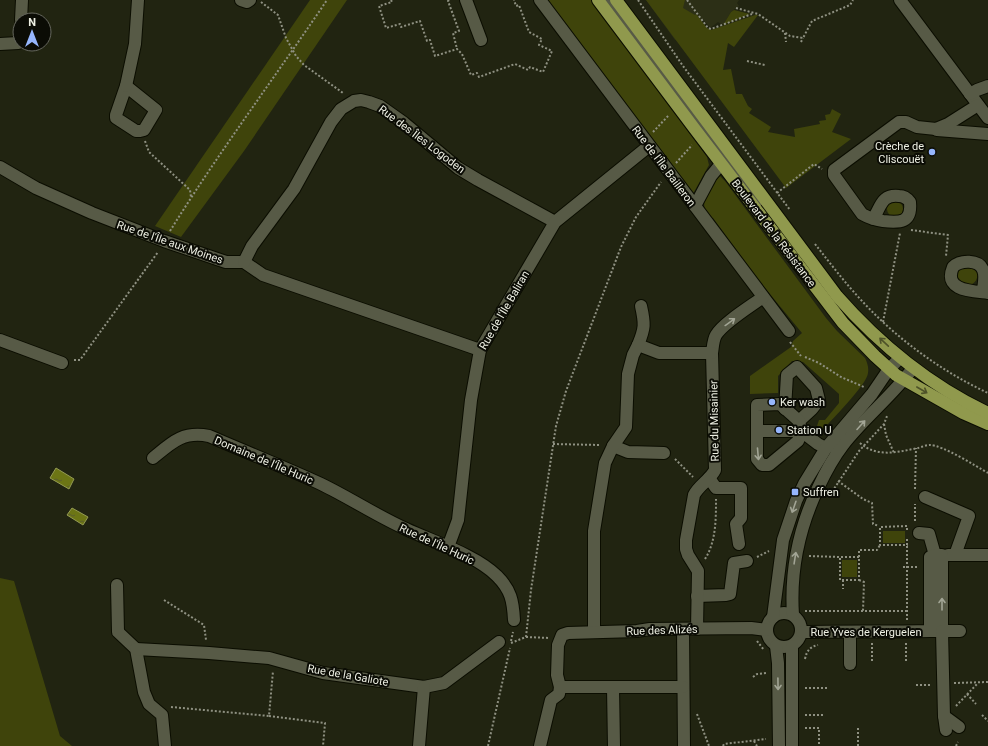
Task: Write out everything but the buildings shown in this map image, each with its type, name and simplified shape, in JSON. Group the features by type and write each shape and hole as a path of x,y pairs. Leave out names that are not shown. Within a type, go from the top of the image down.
{"main road":[{"name":"Boulevard de la Résistance","path":"598,0 843,323 889,369 904,380 963,413 988,424"},
{"name":"Boulevard de la Résistance","path":"616,0 846,310 913,368 962,400 988,413"}],"street":[{"path":"21,12 22,0"},
{"path":"126,86 156,110 144,130 136,131 116,118 126,86 134,44 138,0"},
{"path":"241,0 247,2 250,0"},
{"path":"466,0 481,40"},
{"name":"Rue de l'Île Bailleron","path":"540,0 789,331"},
{"path":"608,0 824,290 846,310 843,323"},
{"path":"900,0 988,118"},
{"path":"0,44 12,43"},
{"path":"970,94 988,86"},
{"name":"Rue des Îles Logoden","path":"354,101 361,100 380,106 404,123 458,168 555,222"},
{"path":"354,101 341,109 331,122 294,189 252,246 244,262 263,275 480,350"},
{"path":"936,129 948,124 978,105"},
{"path":"873,219 882,200 896,196 902,196 908,199 910,205 908,216 907,219 900,225 873,219 867,217 862,214 833,172 899,122 906,122 918,127 988,134"},
{"name":"Rue de l'Île Baliran","path":"448,547 458,520 471,400 480,350 555,222 647,143"},
{"path":"695,206 711,176 721,164"},
{"name":"Rue de l'Île aux Moines","path":"0,167 36,188 92,213 164,241 226,262 244,262"},
{"path":"961,262 974,263 981,266 984,273 985,293 956,287 951,277 953,267 961,262"},
{"name":"Rue du Misainier","path":"698,571 688,555 686,540 694,494 709,484 715,470 712,354 715,336 720,329 763,297"},
{"path":"594,632 594,531 605,463 613,446 626,427 628,374 633,355 644,333 645,322 641,306"},
{"path":"0,340 60,362"},
{"path":"638,345 659,353 712,354"},
{"path":"773,617 786,613 793,615 798,619 802,632 799,640 792,646 776,646 771,642 767,630 773,617 783,540 796,501 804,484 826,448 872,394 889,369 900,358"},
{"path":"785,409 787,375 797,367 816,388 819,400 800,426 798,441 769,464 762,464 757,459 757,404 780,404 800,426 818,444 826,448 834,445 843,445"},
{"path":"793,615 791,596 793,572 797,545 808,509 829,467 843,445 904,380 913,368"},
{"path":"757,431 800,426"},
{"name":"Domaine de l'Île Huric","path":"153,458 175,440 192,435 210,436 320,484 375,514"},
{"path":"613,446 628,452 664,453"},
{"path":"826,448 829,467"},
{"path":"709,484 741,488 741,518 736,524 738,544"},
{"path":"925,497 969,516 955,555"},
{"name":"Rue de l'Île Huric","path":"375,514 406,530 448,547 486,567 501,580 511,595 514,620"},
{"path":"919,533 929,534 939,555 944,716 946,730"},
{"path":"939,555 988,555"},
{"name":"Rue Yves de Kerguelen","path":"930,631 930,557 939,555"},
{"path":"697,596 726,596 730,594 734,563 748,561"},
{"path":"697,628 698,571"},
{"path":"117,585 118,632 136,649 144,692 149,704 162,715 165,746"},
{"name":"Rue des Alizés","path":"560,638 562,635 568,633 637,631 650,629 751,628 767,630"},
{"path":"683,629 684,746"},
{"name":"Rue Yves de Kerguelen","path":"802,632 872,632 906,637 930,631 960,631"},
{"path":"850,632 850,664"},
{"path":"540,746 551,700 559,694 560,687 557,675 558,645 560,638"},
{"name":"Rue de la Galiote","path":"136,649 209,653 274,659 323,673 424,687 444,682 499,642"},
{"path":"776,646 778,663 779,746"},
{"path":"792,646 792,746"},
{"path":"419,746 424,687"},
{"path":"560,687 684,687"},
{"path":"613,688 614,746"},
{"path":"944,716 959,727"}],"path":[{"path":"259,0 278,16 286,38 296,56 304,65 354,101"},
{"path":"60,362 63,358 80,360 156,256 191,197 327,0"},
{"path":"449,0 448,1 459,31 453,33 457,49"},
{"path":"638,0 683,66 790,211"},
{"path":"687,0 708,28 711,29 753,13"},
{"path":"801,42 812,21 850,5 853,0"},
{"path":"736,8 758,14 790,36 803,38"},
{"path":"785,33 786,42"},
{"path":"747,61 765,65"},
{"path":"647,143 671,111"},
{"path":"140,131 149,152 190,190 191,197"},
{"path":"526,637 531,590 553,444 556,426 566,391 621,247 636,217 668,171 697,140"},
{"path":"777,192 814,164 822,169 833,172"},
{"path":"884,322 900,225 948,234 946,256 953,267"},
{"path":"813,242 862,301 905,341 963,381 988,393"},
{"path":"792,345 800,354 819,363 841,377 863,386"},
{"path":"828,497 864,446 884,424 888,413"},
{"path":"884,424 886,435 894,453"},
{"path":"851,435 864,446 880,452 894,453 930,445 939,447 988,473"},
{"path":"553,444 613,446"},
{"path":"664,453 674,458 709,484 714,531 708,555 698,571"},
{"path":"838,481 863,500 872,503 873,524 880,527 907,526 906,663"},
{"path":"859,580 859,550 876,550 880,545 880,527"},
{"path":"880,545 907,545"},
{"path":"808,562 810,549"},
{"path":"809,556 860,557"},
{"path":"840,557 840,580 859,580 864,582 863,611"},
{"path":"843,580 843,589"},
{"path":"164,600 204,625 209,653"},
{"path":"805,611 907,611"},
{"path":"872,632 872,662"},
{"path":"488,746 511,642 526,637 560,638"},
{"path":"269,716 274,659"},
{"path":"752,677 757,674 766,673"},
{"path":"954,708 979,682"},
{"path":"804,688 828,688"},
{"path":"967,694 976,704"},
{"path":"152,706 192,708 325,723 322,746"},
{"path":"804,715 824,715"},
{"path":"982,715 988,721"},
{"path":"804,728 819,728 819,746"},
{"path":"858,728 858,746"},
{"path":"723,746 724,744 766,739"},
{"path":"754,741 757,746"},
{"path":"956,746 958,742"}],"shaded area":[{"path":"310,0 347,0 244,151 181,237 155,226"},
{"path":"547,0 591,0 707,157 709,165 694,192 692,193"},
{"path":"646,0 739,0 737,3 739,6 731,12 723,25 718,22 710,28 703,19 675,40"},
{"path":"646,0 685,0 683,8 695,15 696,14 707,28 711,30 758,15 734,47 728,43 723,70 731,69 736,94 742,94 748,106 752,109 749,113 771,127 768,132 795,137 794,129 820,124 819,121 826,120 825,115 830,114 832,109 841,114 832,132 851,139 786,188"},
{"path":"734,10 750,14 723,25 731,12"},
{"path":"720,176 826,318 865,358 868,367 866,379 820,433 817,426 819,420 825,420 839,403 839,394 803,362 792,361 778,376 778,393 750,394 750,376 791,347 793,341 802,333 760,282 713,218 707,217 704,201 708,192"},
{"path":"895,201 902,206 903,209 898,216 895,217 888,212 887,209 892,202"},
{"path":"962,268 971,268 977,271 977,279 974,283 966,285 957,279 958,272"},
{"path":"883,531 905,531 905,543 883,543"},
{"path":"842,560 857,560 857,577 842,577"},
{"path":"0,578 14,581 60,736 72,746 0,746"}],"water":[{"path":"56,468 74,479 69,489 50,478"},
{"path":"72,508 88,517 83,525 67,515"}],"place":[{"name":"Crèche de Cliscouët","path":"932,152"},
{"name":"Ker wash","path":"772,402"},
{"name":"Station U","path":"779,430"},
{"name":"Suffren","path":"795,492"}]}
